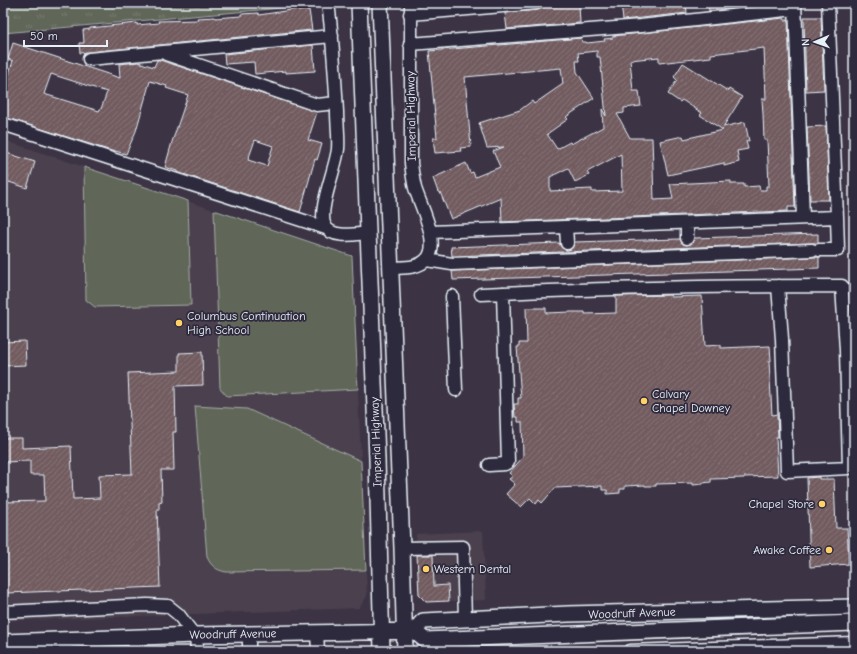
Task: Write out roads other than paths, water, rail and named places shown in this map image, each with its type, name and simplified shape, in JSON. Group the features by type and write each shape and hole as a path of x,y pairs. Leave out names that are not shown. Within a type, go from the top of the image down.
{"main road":[{"name":"Imperial Highway","path":"359,3 377,459 382,651"},
{"name":"Imperial Highway","path":"380,3 402,548 409,631 405,651"},
{"name":"Woodruff Avenue","path":"409,631 423,621 465,618 854,607"},
{"name":"Woodruff Avenue","path":"3,642 65,645 134,644 195,635 409,631 425,640 854,623"}],"street":[{"path":"326,228 323,220 323,209 338,149 332,36 328,3"},
{"path":"411,9 537,3"},
{"path":"391,268 416,266 427,260 452,264 838,250 828,3"},
{"path":"410,44 641,26 795,6 803,218"},
{"name":"Imperial Highway","path":"411,9 411,163 415,187 430,232 432,246 430,256 427,260"},
{"path":"89,60 332,36"},
{"path":"161,53 317,105 336,103"},
{"path":"3,124 326,228 332,232 340,234 368,233"},
{"path":"430,232 837,217"},
{"path":"686,223 687,238"},
{"path":"566,227 566,243"},
{"path":"481,294 636,288 778,286 842,286 846,350 849,468 787,471 782,340 778,286"},
{"path":"489,465 505,464 508,462 503,293"},
{"path":"452,296 456,390"},
{"path":"402,548 462,547 465,618"},
{"path":"3,612 134,606 168,606 178,614 195,635 197,651"},
{"path":"660,612 661,630"},
{"path":"316,633 318,651"},
{"path":"249,634 249,651"},
{"path":"630,651 854,643"}],"place":[{"name":"Columbus Continuation High School","path":"179,323"},
{"name":"Calvary Chapel Downey","path":"644,401"},
{"name":"Chapel Store","path":"822,504"},
{"name":"Awake Coffee","path":"829,550"},
{"name":"Western Dental","path":"426,569"}]}
